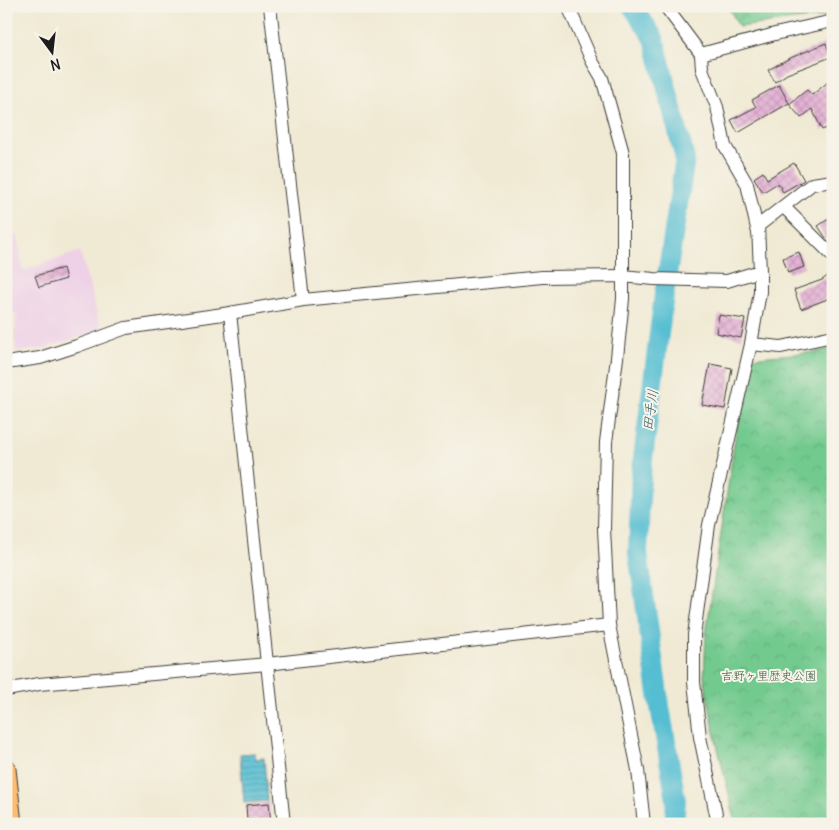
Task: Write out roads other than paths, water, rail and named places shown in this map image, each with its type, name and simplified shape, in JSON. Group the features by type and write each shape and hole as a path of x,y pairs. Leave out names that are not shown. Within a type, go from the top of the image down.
{"highway":[{"path":"6,769 12,824"}],"street":[{"path":"270,6 303,300"},
{"path":"568,6 592,61 602,78 623,153 623,299 606,442 604,529 609,625 638,770 644,824"},
{"path":"665,6 701,54 702,69 717,108 725,146 747,184 758,233"},
{"path":"701,54 833,21"},
{"path":"718,824 700,737 694,682 694,635 709,525 760,292 758,226 812,184 833,181"},
{"path":"784,207 833,256"},
{"path":"6,363 40,358 126,328 303,300 542,278 622,276 727,281 760,271"},
{"path":"230,313 284,824"},
{"path":"750,344 781,347 833,336"},
{"path":"6,690 39,684 266,664 609,625"}],"water":[{"path":"255,753 256,759 264,758 267,801 244,803 240,754"}],"waterway":[{"name":"田手川","path":"632,6 654,38 685,159 664,295 641,474 638,553 659,701 676,801 674,824"}],"park label":[{"name":"吉野ヶ里歴史公園","path":"769,675"}]}
